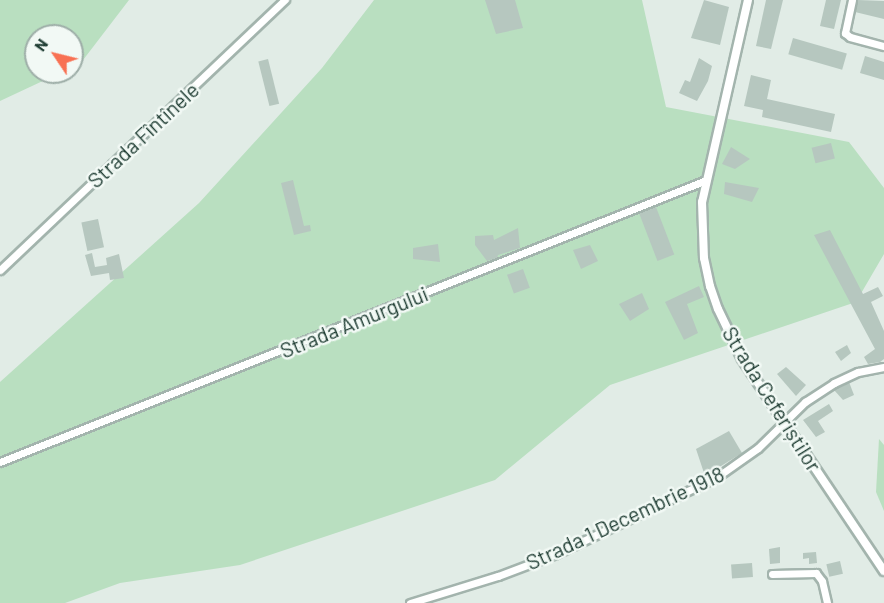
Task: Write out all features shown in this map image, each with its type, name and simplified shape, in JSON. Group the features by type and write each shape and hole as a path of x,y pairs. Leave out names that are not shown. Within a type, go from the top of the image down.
{"street":[{"name":"Strada Fîntînele","path":"0,270 285,0"},
{"name":"Strada Ceferiștilor","path":"748,0 706,180 701,224 704,258 710,286 718,309 742,359 884,571"},
{"path":"852,0 845,33 850,37 884,46"},
{"name":"Strada Amurgului","path":"0,462 706,180"},
{"name":"Strada 1 Decembrie 1918","path":"410,603 498,576 546,558 717,477 758,448 783,421 805,402 844,377 884,367"},
{"path":"772,574 816,573 822,581 827,603"}],"green space":[{"path":"0,0 129,0 84,59 84,24 24,24 24,84 36,84 0,101"},
{"path":"374,0 642,0 666,107 849,142 884,188 884,254 856,302 610,385 495,480 240,565 120,583 65,603 0,603 0,382 199,203 322,68"},
{"path":"879,439 884,445 884,511 876,492"}],"building":[{"path":"485,0 515,0 523,28 496,34"},
{"path":"704,0 729,7 720,45 691,38"},
{"path":"766,0 783,0 771,49 756,46"},
{"path":"826,0 841,0 834,29 820,26"},
{"path":"858,0 884,1 884,19 855,12"},
{"path":"793,38 847,53 842,70 788,54"},
{"path":"865,56 884,62 884,80 860,73"},
{"path":"699,58 712,66 708,81 697,101 679,93 685,80 690,82"},
{"path":"268,59 279,104 269,106 258,61"},
{"path":"751,75 771,80 767,99 835,114 831,132 762,117 763,110 744,106"},
{"path":"831,143 835,159 815,163 812,148"},
{"path":"731,147 750,159 735,169 722,164"},
{"path":"293,180 304,226 310,225 311,231 294,235 281,183"},
{"path":"725,182 759,188 752,202 724,194"},
{"path":"656,207 674,255 657,261 639,213"},
{"path":"98,219 104,247 87,251 81,223"},
{"path":"518,228 520,248 498,255 497,258 487,261 475,245 475,236 493,235 494,240"},
{"path":"830,230 863,294 878,287 883,296 871,302 884,331 884,359 880,362 868,364 864,357 875,349 814,235"},
{"path":"438,244 440,262 413,259 413,248"},
{"path":"590,245 598,261 581,269 573,250"},
{"path":"92,253 95,267 107,265 106,258 119,254 124,278 110,280 109,273 91,276 85,255"},
{"path":"523,269 530,288 514,294 507,275"},
{"path":"699,286 704,297 687,304 698,333 684,340 665,302"},
{"path":"642,293 649,309 630,321 619,304"},
{"path":"847,345 851,353 841,361 835,352"},
{"path":"786,367 806,385 796,396 777,374"},
{"path":"849,382 854,395 843,400 834,390"},
{"path":"829,404 833,411 818,421 825,432 816,437 803,420"},
{"path":"729,431 742,453 705,476 696,449"},
{"path":"780,547 780,563 770,564 769,549"},
{"path":"816,552 817,563 809,564 809,558 803,559 803,553"},
{"path":"840,561 843,574 829,577 826,564"},
{"path":"752,563 753,577 732,578 731,564"}]}
